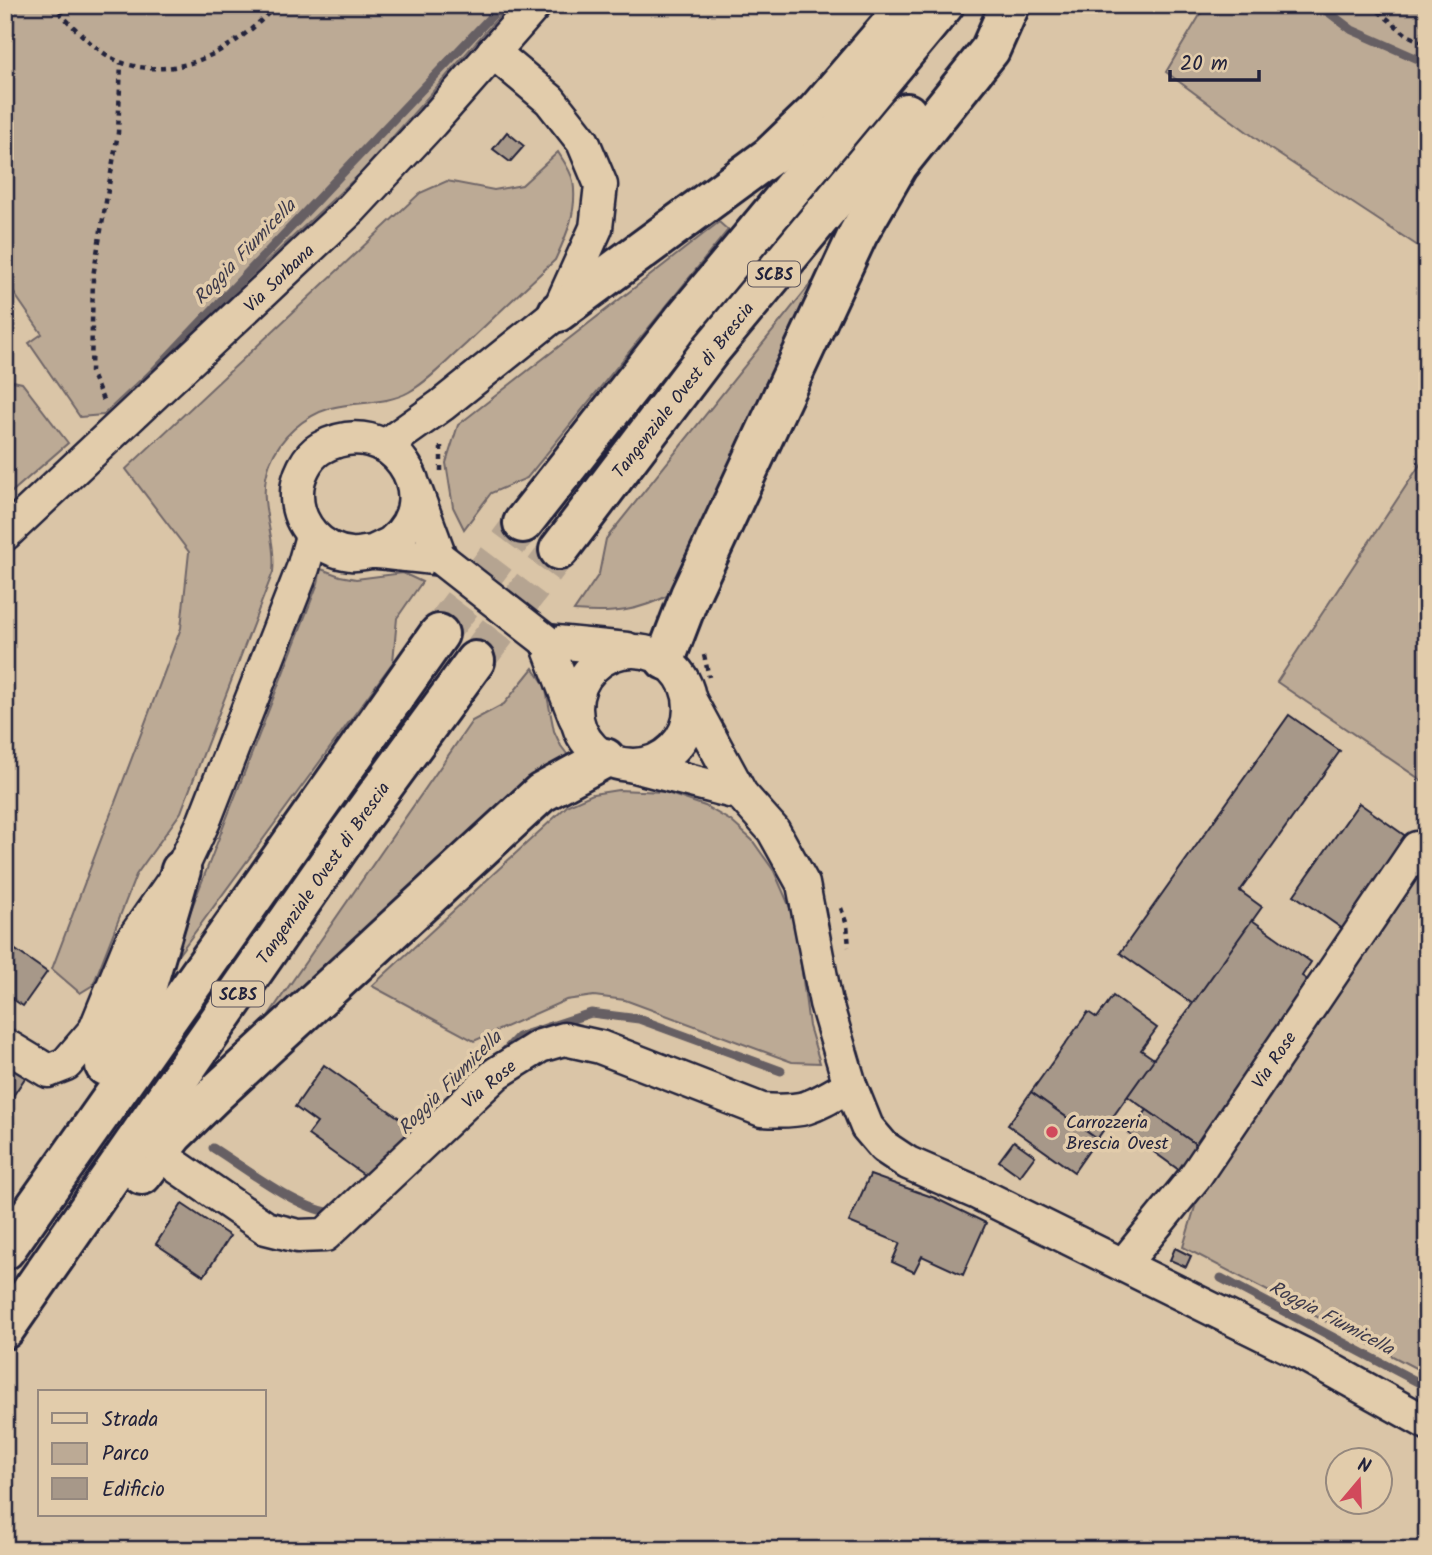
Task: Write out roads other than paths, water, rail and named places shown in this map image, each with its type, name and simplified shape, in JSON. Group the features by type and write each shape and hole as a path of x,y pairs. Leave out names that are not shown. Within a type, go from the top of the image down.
{"highway":[{"path":"558,312 770,156 816,112 908,5"},
{"name":"SCBS","path":"523,523 682,321 944,5"},
{"name":"Tangenziale Ovest di Brescia","path":"559,550 710,351 996,5"},
{"path":"652,655 690,595 858,234 898,165 990,50 1010,5"},
{"name":"SCBS","path":"5,1250 439,634"},
{"name":"Tangenziale Ovest di Brescia","path":"5,1329 350,832 475,661"},
{"path":"33,1290 89,1245 173,1135 541,793 617,761"},
{"path":"5,1226 16,1195 126,1035 145,992 181,870"}],"street":[{"name":"Via Sorbana","path":"5,534 352,208 535,5"},
{"path":"386,445 442,405 558,312 596,228 601,185 583,142 550,100 493,52"},
{"path":"441,559 373,552 352,554 330,549 313,536 300,515 296,492 303,469 310,459 318,450 339,439 363,437 386,445 404,463 441,559 546,641 652,655 681,677 690,700 741,794 773,830 803,884 825,1003 850,1085 867,1127 884,1147 908,1163 975,1192 1303,1354 1427,1423"},
{"path":"373,552 392,542 406,526 413,507 414,486"},
{"path":"5,1045 48,1071 66,1064 95,1030 131,942 181,870 209,808 313,536"},
{"path":"546,641 586,741 617,761 741,794"},
{"path":"576,718 576,697 584,677 598,662 618,653 652,655"},
{"path":"617,761 650,762 668,753 681,738 689,720 690,700"},
{"name":"Via Rose","path":"1123,1265 1194,1178 1417,848"},
{"name":"Via Rose","path":"176,1166 265,1228 298,1236 325,1235 497,1073 540,1046 564,1039 600,1047 762,1111 791,1112 814,1107 850,1085"}],"waterway":[{"name":"Roggia Fiumicella","path":"144,382 502,5"},
{"name":"Roggia Fiumicella","path":"1319,5 1352,30 1427,63"},
{"name":"Roggia Fiumicella","path":"502,1054 518,1037 591,1013 639,1019 781,1071"},
{"name":"Roggia Fiumicella","path":"213,1148 307,1206 337,1213"},
{"name":"Roggia Fiumicella","path":"1221,1278 1427,1387"}],"tunnel":[{"path":"439,634 523,523"},
{"path":"475,661 559,550"}],"place":[{"name":"Carrozzeria Brescia Ovest","path":"1052,1132"}]}
